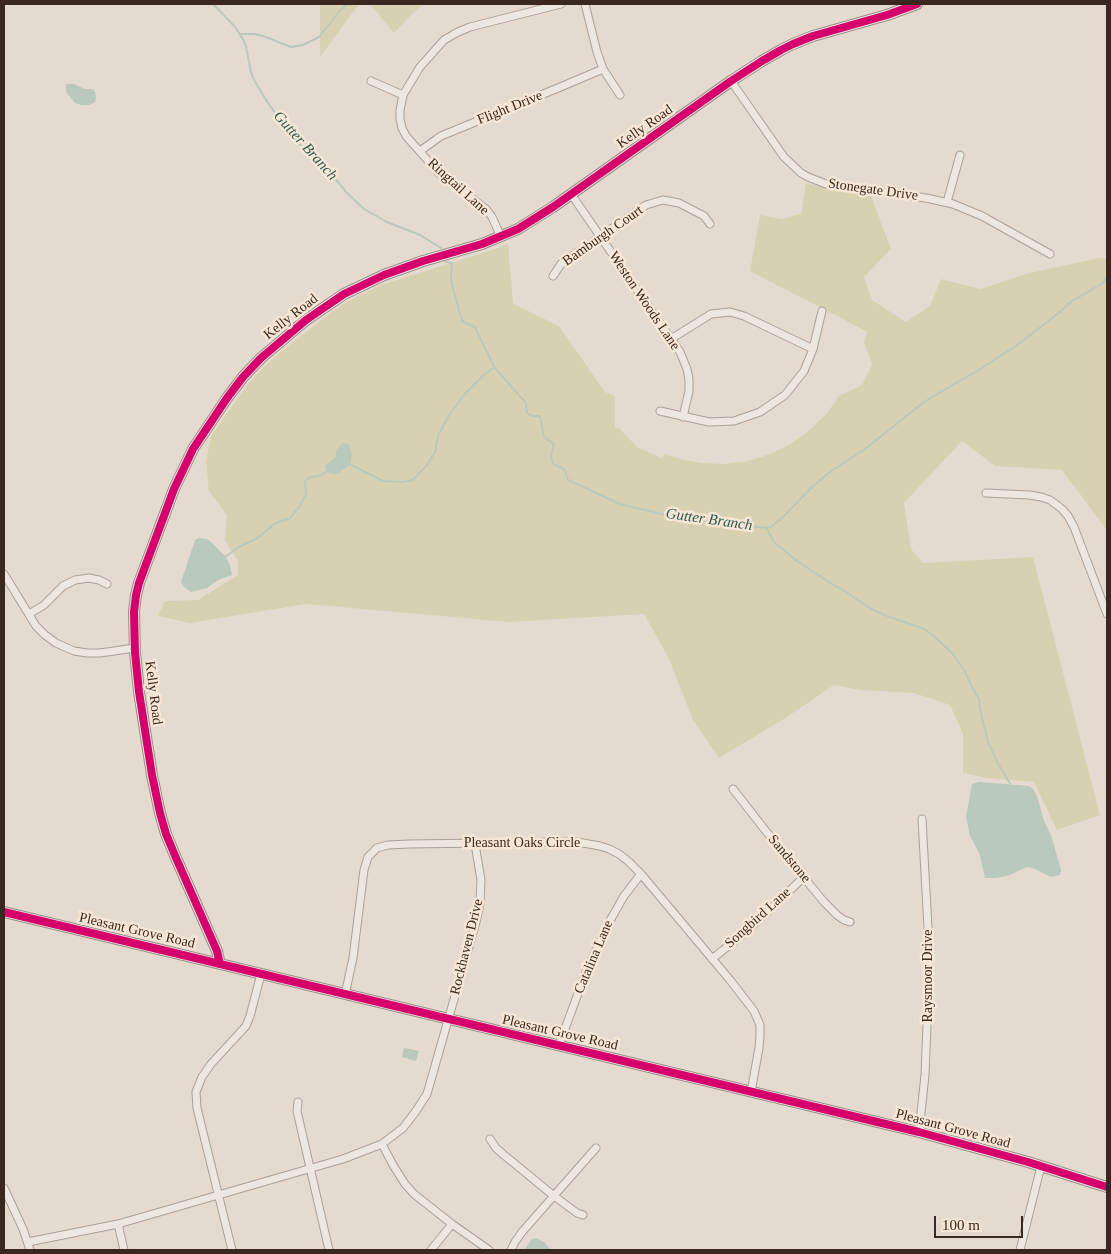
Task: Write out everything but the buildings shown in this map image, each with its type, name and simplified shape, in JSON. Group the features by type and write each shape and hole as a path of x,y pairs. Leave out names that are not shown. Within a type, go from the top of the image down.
{"street":[{"name":"Ringtail Lane","path":"501,237 492,217 486,209 439,173 406,136 400,124 403,95 420,67 444,40 470,27 561,4"},
{"path":"585,4 603,69 620,95"},
{"name":"Kelly Road","path":"220,964 217,951 166,834 160,814 141,710 135,648 134,612 139,583 174,489 193,449 237,384 272,348 306,320 360,285 408,266 482,244 518,229 762,61 794,44 916,4"},
{"name":"Flight Drive","path":"420,151 441,136 603,69"},
{"path":"371,81 403,95"},
{"name":"Stonegate Drive","path":"731,82 784,157 808,177 834,186 911,195 947,202 982,216 1050,254"},
{"path":"947,202 960,154"},
{"name":"Weston Woods Lane","path":"571,194 680,352 688,369 689,379 683,417"},
{"name":"Bamburgh Court","path":"553,276 561,264 646,205 663,200 679,203 704,216 710,224"},
{"path":"671,339 711,314 730,312 744,316 813,349"},
{"path":"660,411 709,422 734,421 760,412 785,395 804,371 813,349 822,312"},
{"path":"986,493 1041,497 1050,500 1062,509 1074,527 1107,614"},
{"path":"4,574 36,626 61,646 87,653 135,648"},
{"path":"29,614 44,605 63,586 71,581 89,578 107,584"},
{"name":"Sandstone","path":"733,789 824,902 837,915 850,922"},
{"name":"Raysmoor Drive","path":"919,1132 925,1075 929,976 922,819"},
{"name":"Pleasant Oaks Circle","path":"345,995 353,958 366,860 377,848 388,845 560,842 591,844 619,854 641,874 748,1002 760,1025 759,1048 750,1092"},
{"name":"Rockhaven Drive","path":"28,1242 118,1224 343,1159 382,1144 402,1128 427,1094 471,940 480,903 481,880 475,844"},
{"name":"Catalina Lane","path":"559,1045 586,972 604,931 624,896 641,874"},
{"name":"Songbird Lane","path":"712,959 747,931 804,877"},
{"name":"Pleasant Grove Road","path":"4,912 919,1132 1041,1166 1107,1187"},
{"path":"232,1250 197,1108 196,1092 202,1077 246,1026 261,974"},
{"path":"298,1102 297,1111 329,1250"},
{"path":"490,1138 496,1148 554,1196 574,1211 583,1215"},
{"path":"382,1144 393,1165 414,1194 489,1250"},
{"path":"512,1250 522,1232 596,1148"},
{"path":"1020,1250 1041,1166"},
{"path":"4,1188 30,1250"},
{"path":"118,1224 124,1250"},
{"path":"430,1250 452,1224"}],"shaded area":[{"path":"320,4 359,4 320,57"},
{"path":"370,4 423,4 394,33"},
{"path":"67,84 92,89 95,91 95,102 89,105 75,103 66,92"},
{"path":"806,183 871,196 891,249 864,277 872,300 906,322 930,306 941,279 981,289 1029,273 1100,258 1107,259 1107,530 1062,470 995,466 962,441 904,503 911,549 923,563 1033,557 1100,815 1057,830 1034,782 987,778 963,773 963,734 950,705 914,693 860,690 834,685 784,719 719,758 693,720 669,659 644,614 509,622 306,604 190,623 158,616 165,601 198,600 238,575 238,561 225,540 227,515 209,491 206,462 211,436 248,384 283,350 343,304 384,284 508,244 513,303 559,326 605,392 615,396 615,429 619,428 637,447 662,458 664,454 684,460 723,464 743,462 762,457 798,439 827,413 839,396 862,385 872,365 864,342 867,332 750,271 760,215 782,219 801,214"},
{"path":"342,443 349,444 352,454 350,465 338,473 327,472 326,465 335,458 336,451"},
{"path":"199,538 207,539 226,557 232,575 218,580 207,588 191,592 181,582 195,540"},
{"path":"979,782 1029,786 1033,789 1051,835 1061,870 1060,875 1051,877 1033,868 1026,867 1010,875 985,878 980,855 970,836 966,817 972,784"},
{"path":"404,1048 419,1051 416,1061 402,1057"},
{"path":"536,1238 544,1242 551,1250 524,1250 532,1239"}],"waterway":[{"name":"Gutter Branch","path":"213,4 236,28 244,41 254,80 283,124 306,152 330,173 364,209 387,222 420,235 441,248"},
{"path":"239,34 263,36 291,47 303,45 319,37 347,4"},
{"name":"Gutter Branch","path":"446,262 452,263 451,281 462,321 475,327 494,367 526,403 527,413 532,416 540,416 544,437 554,444 551,456 553,464 564,469 568,480 620,504 670,516 766,528 771,527 782,518 813,486 830,472 865,449 924,402 1016,346 1072,301 1100,285 1107,278"},
{"path":"349,464 383,481 403,482 413,480 427,465 435,452 438,436 449,415 464,395 494,367"},
{"path":"225,557 239,547 259,537 274,524 290,518 306,494 305,481 329,470"},
{"path":"766,528 775,543 797,561 871,609 924,629 952,653 964,670 979,699 988,742 998,764 1011,785"}],"cycle path":[{"path":"220,964 217,951 166,834 160,813 139,692 134,612 139,583 174,489 193,449 227,398 261,358 306,320 344,294 384,275 423,261 482,244 518,229 553,207 731,81 781,50 813,36 887,15 917,4"},
{"path":"4,912 919,1132 1028,1162 1107,1187"}]}
